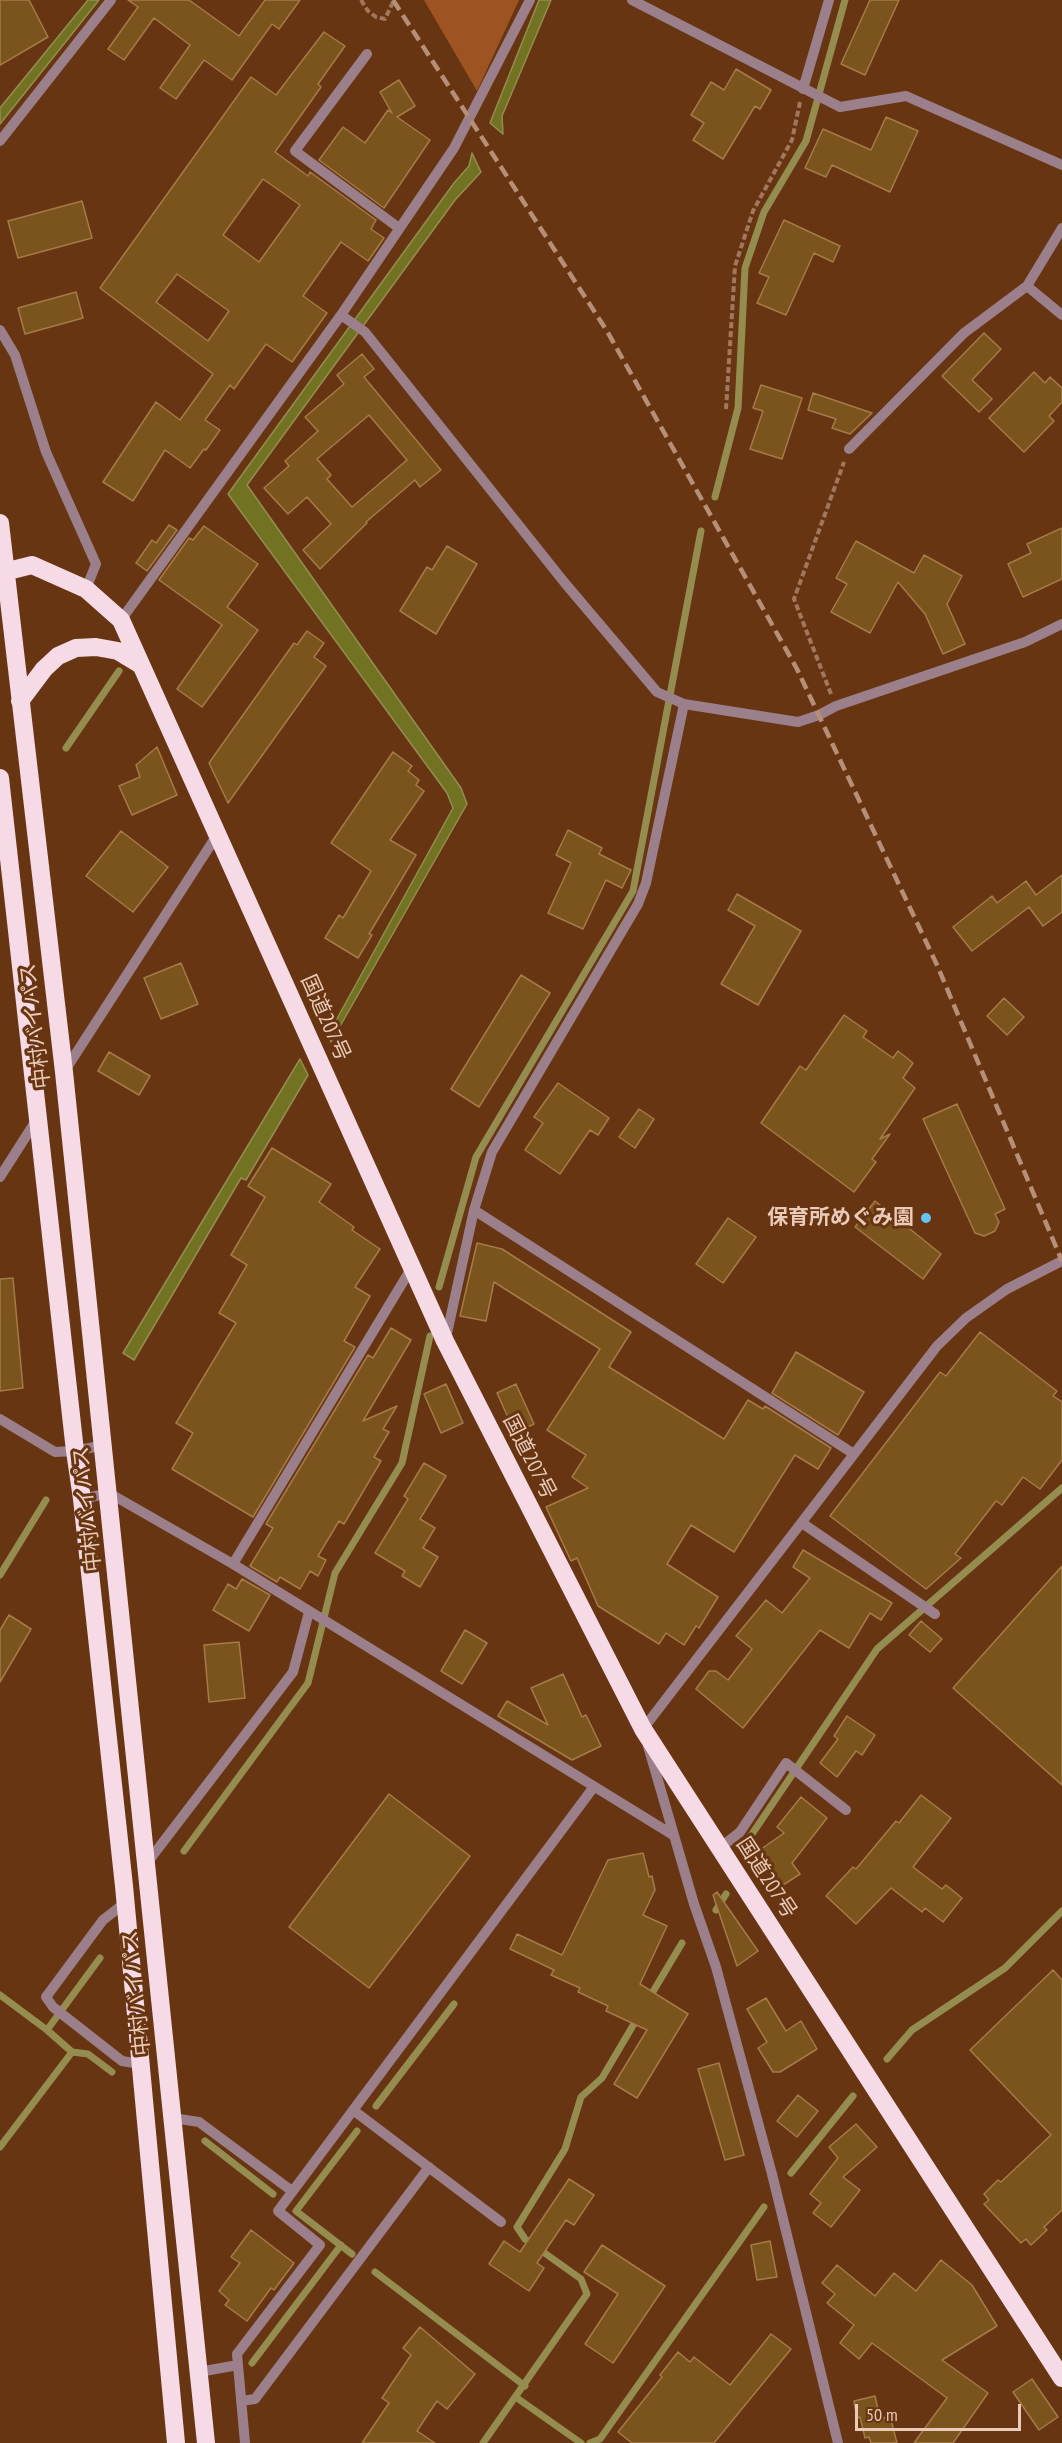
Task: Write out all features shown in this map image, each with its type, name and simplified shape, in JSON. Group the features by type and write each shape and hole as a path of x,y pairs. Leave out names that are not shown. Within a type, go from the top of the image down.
{"highway":[{"path":"0,523 3,572"},
{"name":"国道207号","path":"3,572 32,564 86,589 121,620 445,1341 643,1729 1062,2378"},
{"name":"中村バイパス","path":"3,572 64,1072 206,2443"},
{"path":"20,701 44,669 58,656 76,648 96,647 118,651 141,665"},
{"name":"中村バイパス","path":"0,778 82,1498 125,1902 176,2443"}],"street":[{"path":"0,141 111,0"},
{"path":"121,620 344,317 399,228 454,148 530,0"},
{"path":"632,0 840,107 906,96 1062,165"},
{"path":"807,91 829,0"},
{"path":"367,54 295,151 399,228"},
{"path":"849,449 964,333 1028,286 1062,228"},
{"path":"1028,286 1062,315"},
{"path":"344,317 365,332 564,582 657,692 680,703 798,722 819,715 836,705 1025,642 1062,624"},
{"path":"0,330 15,356 46,452 96,564 86,589"},
{"path":"445,1341 474,1210 492,1152 638,904 646,884 680,703"},
{"path":"64,1072 218,835"},
{"path":"0,1177 38,1118"},
{"path":"474,1210 854,1454"},
{"path":"838,2443 772,2174 726,2002 673,1835 643,1729 937,1346 966,1318 1007,1289 1062,1261"},
{"path":"233,1564 412,1267"},
{"path":"0,1419 55,1452 75,1451 104,1445"},
{"path":"82,1498 109,1492 233,1564 593,1788 673,1835"},
{"path":"802,1523 920,1601 935,1614"},
{"path":"147,1863 293,1672 313,1615"},
{"path":"720,1848 740,1832 786,1763 846,1810"},
{"path":"245,2443 237,2354 320,2245 278,2211 593,1788"},
{"path":"125,1902 102,1920 46,1996 53,2007 122,2061 140,2064"},
{"path":"353,2110 501,2222"},
{"path":"173,2118 199,2122 292,2191"},
{"path":"242,2401 255,2399 429,2167"},
{"path":"199,2372 238,2366"}],"path":[{"path":"361,0 368,12 385,19 394,0"},
{"path":"726,409 735,266 753,211 792,140 807,91"},
{"path":"836,705 794,599 849,449"}],"shaded area":[{"path":"88,0 99,0 0,124 0,108"},
{"path":"424,0 519,0 477,91"},
{"path":"539,0 551,0 502,116 503,134 490,123"},
{"path":"472,153 481,172 455,200 247,485 461,788 467,804 331,1042 328,1035 453,808 447,793 228,494 454,183 469,166"},
{"path":"300,1059 308,1075 246,1180 241,1178 134,1360 123,1353"}],"building":[{"path":"0,0 29,0 48,37 0,65"},
{"path":"128,0 189,0 239,36 265,0 300,0 279,29 272,24 232,80 204,60 176,99 160,88 190,45 154,18 124,60 108,49 138,7"},
{"path":"870,0 899,0 865,75 841,64"},
{"path":"324,32 345,46 318,84 321,87 275,152 308,176 310,172 376,220 371,229 384,238 368,261 341,242 303,296 327,313 292,362 266,344 234,389 230,385 205,420 220,430 206,450 204,449 190,468 165,450 133,501 103,482 156,402 180,420 213,374 100,288 251,77 276,95","holes":["263,179 300,205 259,262 223,235","177,274 229,311 208,341 156,302"]},
{"path":"736,69 771,90 760,109 755,106 723,159 693,140 704,123 691,115 711,82 724,90"},
{"path":"399,80 415,106 397,117 430,140 384,208 319,160 343,127 365,143 388,110 392,113 380,92"},
{"path":"886,117 918,131 890,192 832,165 826,177 805,168 823,129 871,150"},
{"path":"82,201 92,238 18,258 8,221"},
{"path":"784,220 840,246 833,262 814,253 786,315 757,303 769,277 759,273"},
{"path":"76,292 83,318 25,334 18,308"},
{"path":"984,333 1001,349 972,380 992,399 979,412 942,376"},
{"path":"362,354 374,369 364,377 441,470 420,487 415,480 366,522 320,569 303,550 331,524 307,497 288,514 264,488 289,466 285,461 318,431 305,417 344,384 337,375","holes":["369,415 407,460 352,507 327,479 331,475 317,459"]},
{"path":"1034,372 1045,383 1050,377 1062,388 1062,402 1049,416 1054,421 1024,452 989,418"},
{"path":"761,385 802,398 782,459 750,449 763,411 753,408"},
{"path":"813,393 872,413 850,434 832,428 836,419 808,410"},
{"path":"169,525 177,530 147,571 136,563 152,540 156,543"},
{"path":"204,526 258,564 227,607 258,630 202,707 177,689 222,625 159,580 189,538 193,540"},
{"path":"1062,528 1062,579 1023,597 1008,564 1031,553 1027,544"},
{"path":"856,541 914,573 924,555 962,576 947,604 965,644 943,654 925,614 898,582 870,633 831,612 847,584 836,578"},
{"path":"447,546 477,564 436,634 400,611 427,567 432,570"},
{"path":"307,631 324,643 314,657 326,666 228,803 209,763 294,643 297,645"},
{"path":"157,747 177,795 132,815 119,786 140,777 136,765"},
{"path":"393,752 412,766 408,771 419,780 416,785 424,791 390,840 416,855 369,934 372,935 358,958 325,938 339,915 343,918 371,871 331,843"},
{"path":"568,830 602,848 599,854 631,870 622,888 606,880 583,929 548,913 571,863 556,855"},
{"path":"121,831 168,867 133,912 86,876"},
{"path":"1062,875 1062,912 1043,926 1029,907 972,951 953,927 992,896 997,903 1026,881 1036,895"},
{"path":"737,894 801,931 758,1005 721,984 755,926 728,910"},
{"path":"181,963 198,1004 161,1019 144,978"},
{"path":"521,975 550,993 479,1107 451,1089"},
{"path":"1004,998 1024,1017 1007,1035 987,1016"},
{"path":"844,1015 867,1031 863,1037 893,1058 898,1051 913,1063 903,1078 915,1088 880,1139 890,1134 872,1159 876,1162 854,1192 761,1123 800,1066 806,1070"},
{"path":"109,1052 150,1076 139,1095 98,1071"},
{"path":"558,1083 609,1118 598,1135 590,1130 560,1174 525,1150 543,1123 534,1117"},
{"path":"957,1104 1005,1209 995,1214 999,1222 995,1231 984,1236 975,1233 923,1119"},
{"path":"639,1109 654,1119 635,1148 619,1137"},
{"path":"272,1148 331,1184 319,1202 354,1227 352,1230 380,1249 355,1287 370,1296 344,1341 355,1347 253,1517 172,1469 193,1433 176,1423 236,1323 219,1313 247,1265 231,1255 265,1197 248,1186"},
{"path":"875,1201 941,1254 923,1279 855,1227"},
{"path":"728,1218 756,1237 723,1283 696,1264"},
{"path":"477,1243 502,1249 631,1332 609,1367 724,1439 748,1400 763,1409 765,1406 831,1448 818,1469 795,1455 734,1552 691,1525 667,1564 718,1597 699,1628 696,1626 684,1645 666,1633 659,1644 598,1606 577,1558 571,1561 546,1507 588,1488 572,1477 586,1455 547,1430 600,1349 494,1282 486,1321 460,1316"},
{"path":"13,1278 23,1388 0,1391 0,1279"},
{"path":"391,1328 411,1340 363,1421 397,1406 383,1429 389,1432 374,1457 381,1461 344,1524 339,1521 318,1556 326,1560 318,1576 310,1571 300,1589 280,1577 277,1582 250,1566 273,1528 266,1524 368,1355 373,1358"},
{"path":"980,1332 1057,1391 1053,1396 1062,1402 1062,1460 1040,1489 1023,1477 1002,1505 996,1501 955,1554 961,1558 926,1589 830,1516 940,1372 946,1376"},
{"path":"796,1352 864,1392 838,1435 772,1393"},
{"path":"446,1384 463,1423 441,1433 424,1394"},
{"path":"516,1384 534,1424 515,1433 497,1393"},
{"path":"424,1463 446,1476 420,1519 435,1528 423,1548 438,1557 420,1587 402,1576 405,1571 375,1553 408,1499 404,1496"},
{"path":"803,1550 892,1603 881,1620 870,1613 849,1648 820,1630 743,1728 696,1689 709,1671 716,1671 728,1680 752,1649 736,1636 766,1600 782,1613 810,1578 793,1567"},
{"path":"1062,1566 1062,1785 953,1688"},
{"path":"242,1579 270,1595 249,1631 213,1610 228,1584 236,1589"},
{"path":"9,1615 31,1629 0,1682 0,1630"},
{"path":"921,1621 942,1639 930,1652 909,1635"},
{"path":"465,1630 487,1643 462,1684 441,1671"},
{"path":"239,1642 245,1698 209,1702 204,1645"},
{"path":"563,1674 582,1717 586,1715 601,1746 572,1760 498,1716 507,1701 548,1725 531,1688"},
{"path":"847,1716 875,1735 862,1755 856,1751 837,1777 820,1763 838,1739 834,1736"},
{"path":"389,1794 470,1856 369,1988 289,1927"},
{"path":"921,1795 951,1818 913,1867 942,1889 946,1885 962,1898 943,1922 925,1908 922,1912 891,1888 856,1924 826,1896 853,1867 856,1869 896,1821 899,1823"},
{"path":"801,1797 827,1818 792,1863 800,1874 780,1887 757,1852 784,1833 777,1827"},
{"path":"643,1853 655,1890 643,1915 667,1926 640,1984 688,2014 637,2098 614,2084 647,2030 606,2011 608,2006 578,1992 580,1988 551,1975 554,1970 510,1949 517,1934 562,1955 608,1860"},
{"path":"717,1892 758,1951 737,1966 713,1895"},
{"path":"1053,1970 1062,1980 1062,2210 1044,2227 1047,2230 1031,2245 1026,2239 1021,2243 984,2204 989,2200 984,2194 998,2180 1001,2182 1051,2135 970,2050"},
{"path":"766,1998 786,2031 801,2021 817,2049 780,2072 773,2072 758,2048 767,2042 747,2009"},
{"path":"719,2063 744,2155 725,2160 698,2069"},
{"path":"798,2095 818,2111 797,2137 777,2121"},
{"path":"856,2124 877,2147 843,2177 860,2190 831,2227 813,2213 821,2203 810,2194 838,2158 829,2147"},
{"path":"569,2179 594,2195 574,2225 566,2220 537,2263 544,2268 529,2291 489,2264 504,2241 520,2252"},
{"path":"251,2230 294,2263 274,2290 271,2288 247,2321 225,2305 229,2300 219,2291 240,2263 231,2257"},
{"path":"770,2241 777,2277 757,2280 751,2245"},
{"path":"602,2245 665,2286 613,2363 585,2344 618,2294 584,2272"},
{"path":"941,2260 972,2285 997,2326 942,2360 988,2393 953,2443 914,2443 947,2398 872,2343 859,2359 840,2343 854,2325 827,2303 835,2294 822,2283 837,2265 875,2296 894,2273 916,2291"},
{"path":"420,2327 475,2374 447,2409 437,2401 417,2431 435,2443 362,2443 389,2403 382,2398 411,2355 403,2348"},
{"path":"771,2334 791,2349 714,2443 632,2443 618,2432 662,2377 660,2375 678,2352 690,2362 694,2357 730,2385"},
{"path":"1032,2379 1058,2417 1039,2430 1013,2392"},
{"path":"875,2396 880,2419 890,2416 897,2443 871,2443 869,2437 865,2438 860,2417 857,2418 854,2401"}],"waterway":[{"path":"715,497 738,408 745,268 764,212 806,141 845,0"},
{"path":"439,1287 476,1157 633,891 701,531"},
{"path":"66,748 119,671"},
{"path":"184,1851 308,1683 335,1573 402,1463 430,1336"},
{"path":"748,1840 877,1649 1062,1488"},
{"path":"0,1575 46,1500"},
{"path":"716,1910 726,1894"},
{"path":"887,2059 912,2030 1005,1968 1062,1911"},
{"path":"648,2000 682,1943"},
{"path":"47,2030 100,1958"},
{"path":"0,1995 72,2052 0,2147"},
{"path":"376,2106 454,2004"},
{"path":"483,2443 587,2294 581,2279 525,2239 517,2227 565,2149 581,2097 602,2078 638,2017"},
{"path":"72,2052 88,2054 112,2072"},
{"path":"791,2173 853,2096"},
{"path":"352,2254 296,2211 357,2131"},
{"path":"205,2141 273,2194"},
{"path":"590,2443 600,2439 764,2207"},
{"path":"252,2363 341,2245"},
{"path":"375,2272 525,2386"},
{"path":"517,2398 581,2443"}],"railway":[{"path":"393,0 607,331 797,669 937,965 1062,1261"}],"place":[{"name":"保育所めぐみ園","path":"926,1218"}]}
